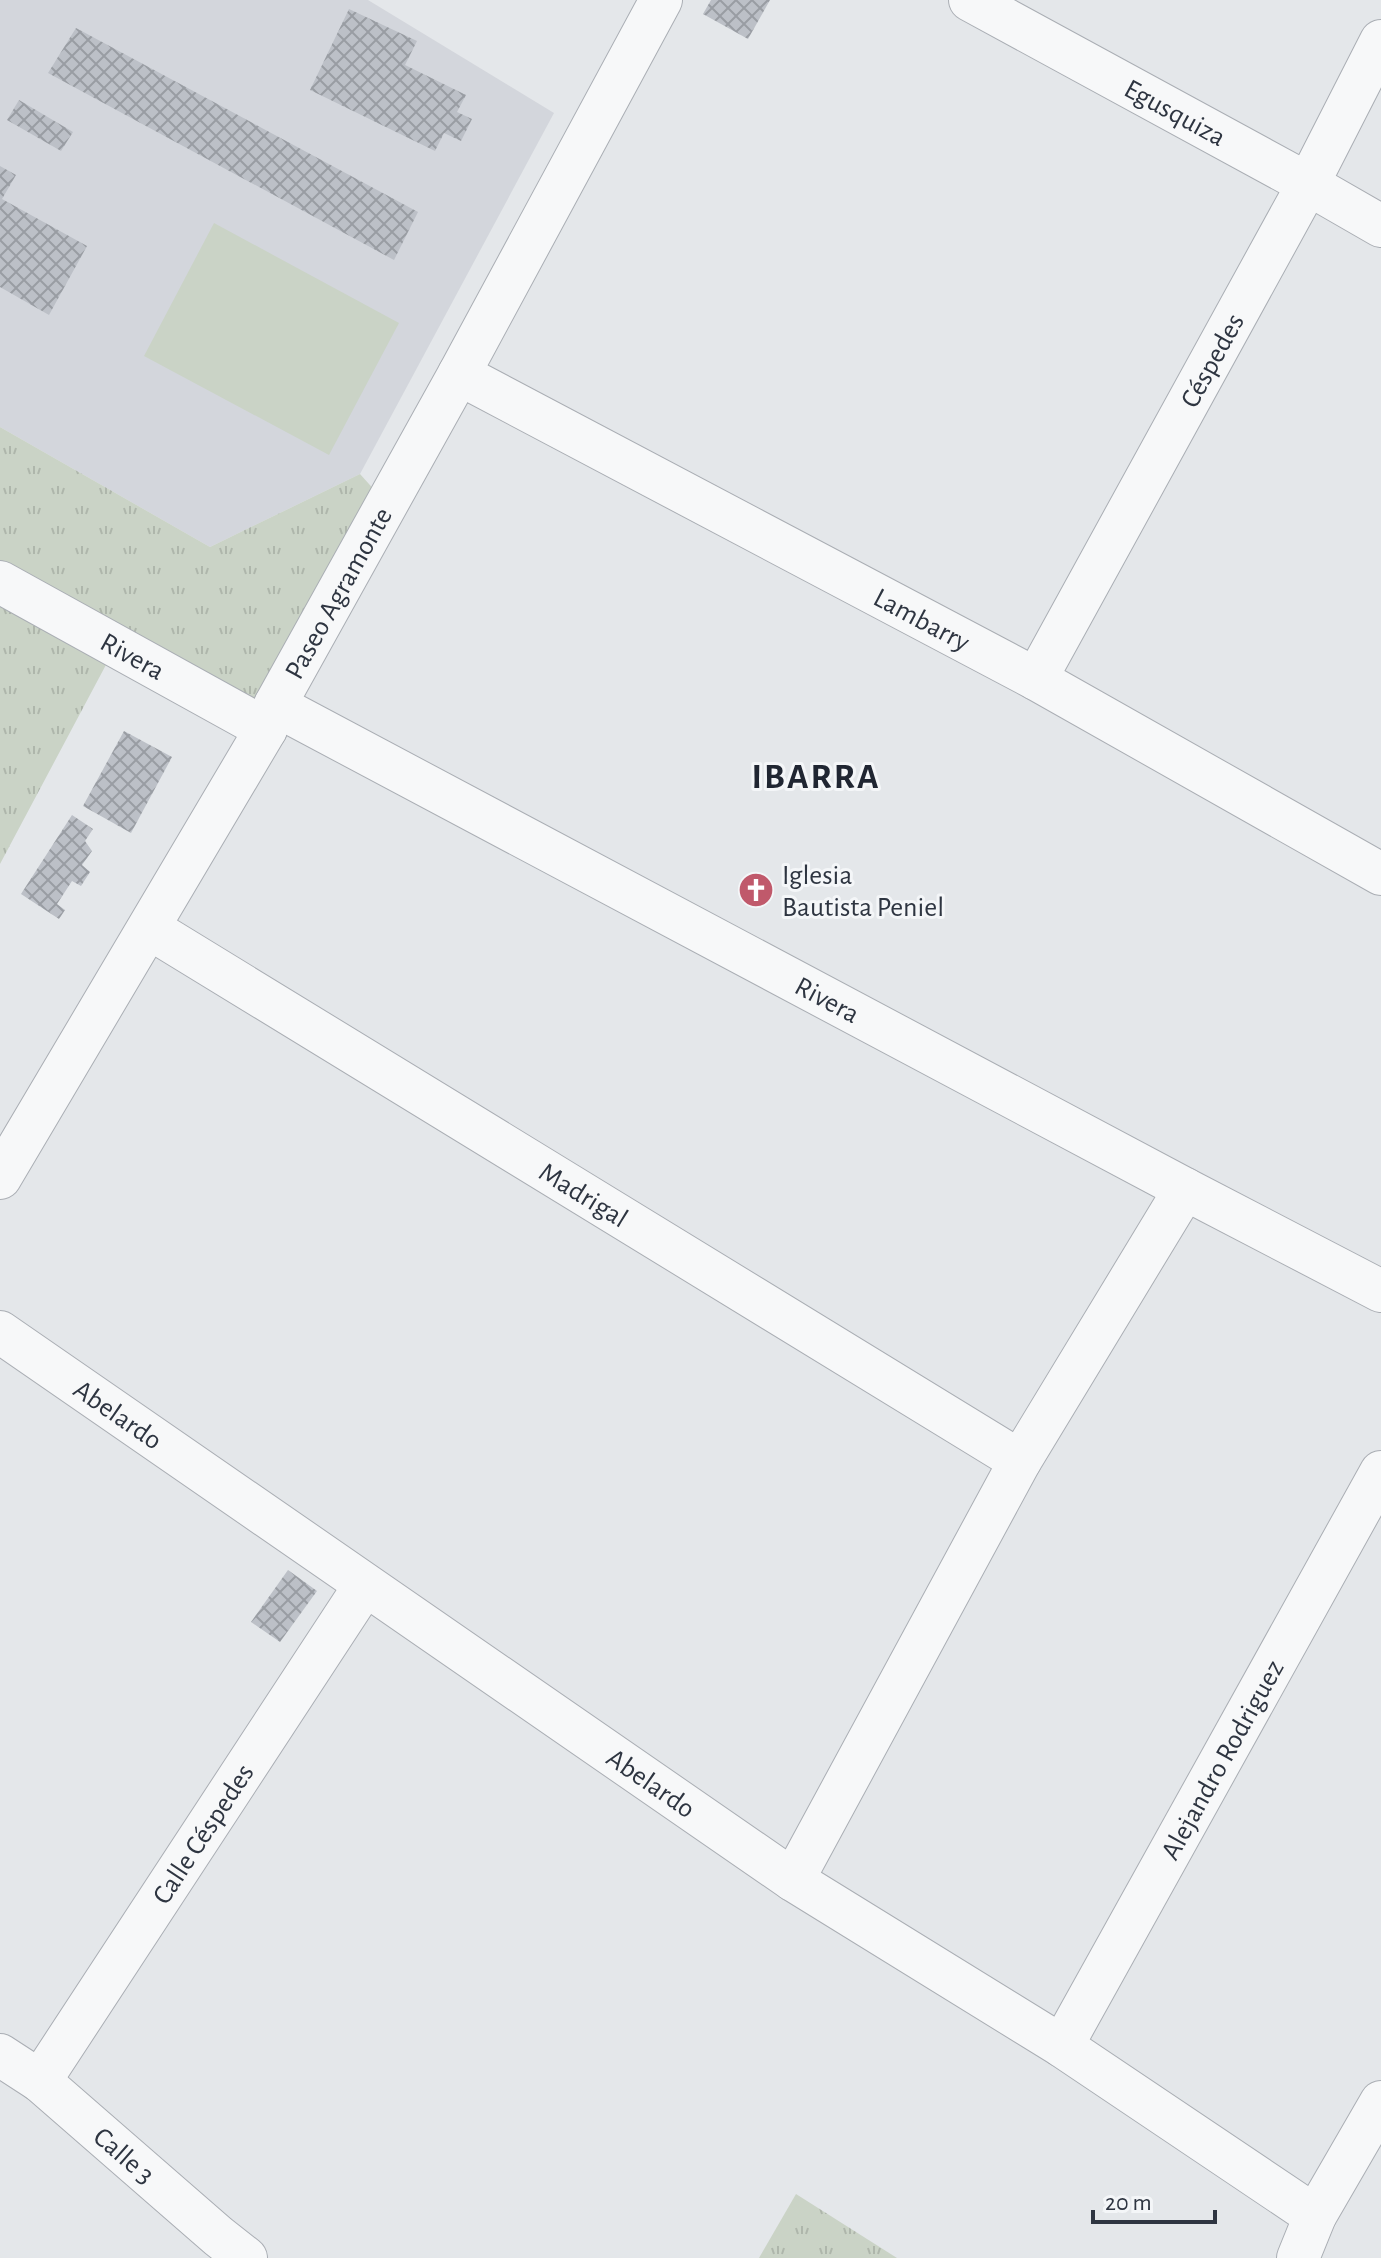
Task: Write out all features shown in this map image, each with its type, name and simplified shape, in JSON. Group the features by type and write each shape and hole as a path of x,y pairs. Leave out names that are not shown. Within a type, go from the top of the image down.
{"street":[{"name":"Paseo Agramonte","path":"0,1178 271,717 661,0"},
{"name":"Egusquiza","path":"970,0 1381,226"},
{"name":"Céspedes","path":"1036,679 1308,184 1381,41"},
{"name":"Lambarry","path":"459,374 1036,679 1381,874"},
{"name":"Rivera","path":"0,582 271,717 1381,1291"},
{"name":"Madrigal","path":"149,928 1020,1461"},
{"path":"793,1880 1020,1461 1185,1189"},
{"name":"Abelardo","path":"0,1332 793,1880 1062,2046 1315,2216"},
{"name":"Alejandro Rodriguez","path":"1062,2046 1381,1472"},
{"name":"Calle Céspedes","path":"40,2081 365,1585"},
{"name":"Calle 3","path":"0,2055 40,2081 223,2251"},
{"path":"1298,2258 1315,2216 1381,2102"}],"shaded area":[{"path":"0,0 368,0 554,113 360,474 210,547 0,427"}],"green space":[{"path":"214,223 399,323 329,455 144,356"},
{"path":"0,427 210,547 360,474 387,504 266,728 116,646 0,864"},
{"path":"796,2194 897,2258 759,2258"}],"building":[{"path":"711,0 770,0 748,39 703,14"},
{"path":"349,9 417,41 405,65 466,95 457,112 472,119 461,141 444,133 435,151 310,90"},
{"path":"76,28 418,212 394,260 48,73"},
{"path":"19,100 73,132 61,151 7,120"},
{"path":"0,166 16,175 2,199 87,246 49,315 0,287"},
{"path":"124,731 172,757 131,833 83,806"},
{"path":"72,815 93,829 85,841 92,851 82,865 90,872 81,886 72,881 57,904 65,910 59,919 21,894"},
{"path":"288,1570 317,1591 280,1642 251,1622"}],"place":[{"name":"Iglesia Bautista Peniel","path":"756,890"}],"district":[{"name":"IBARRA","path":"816,775"}]}
